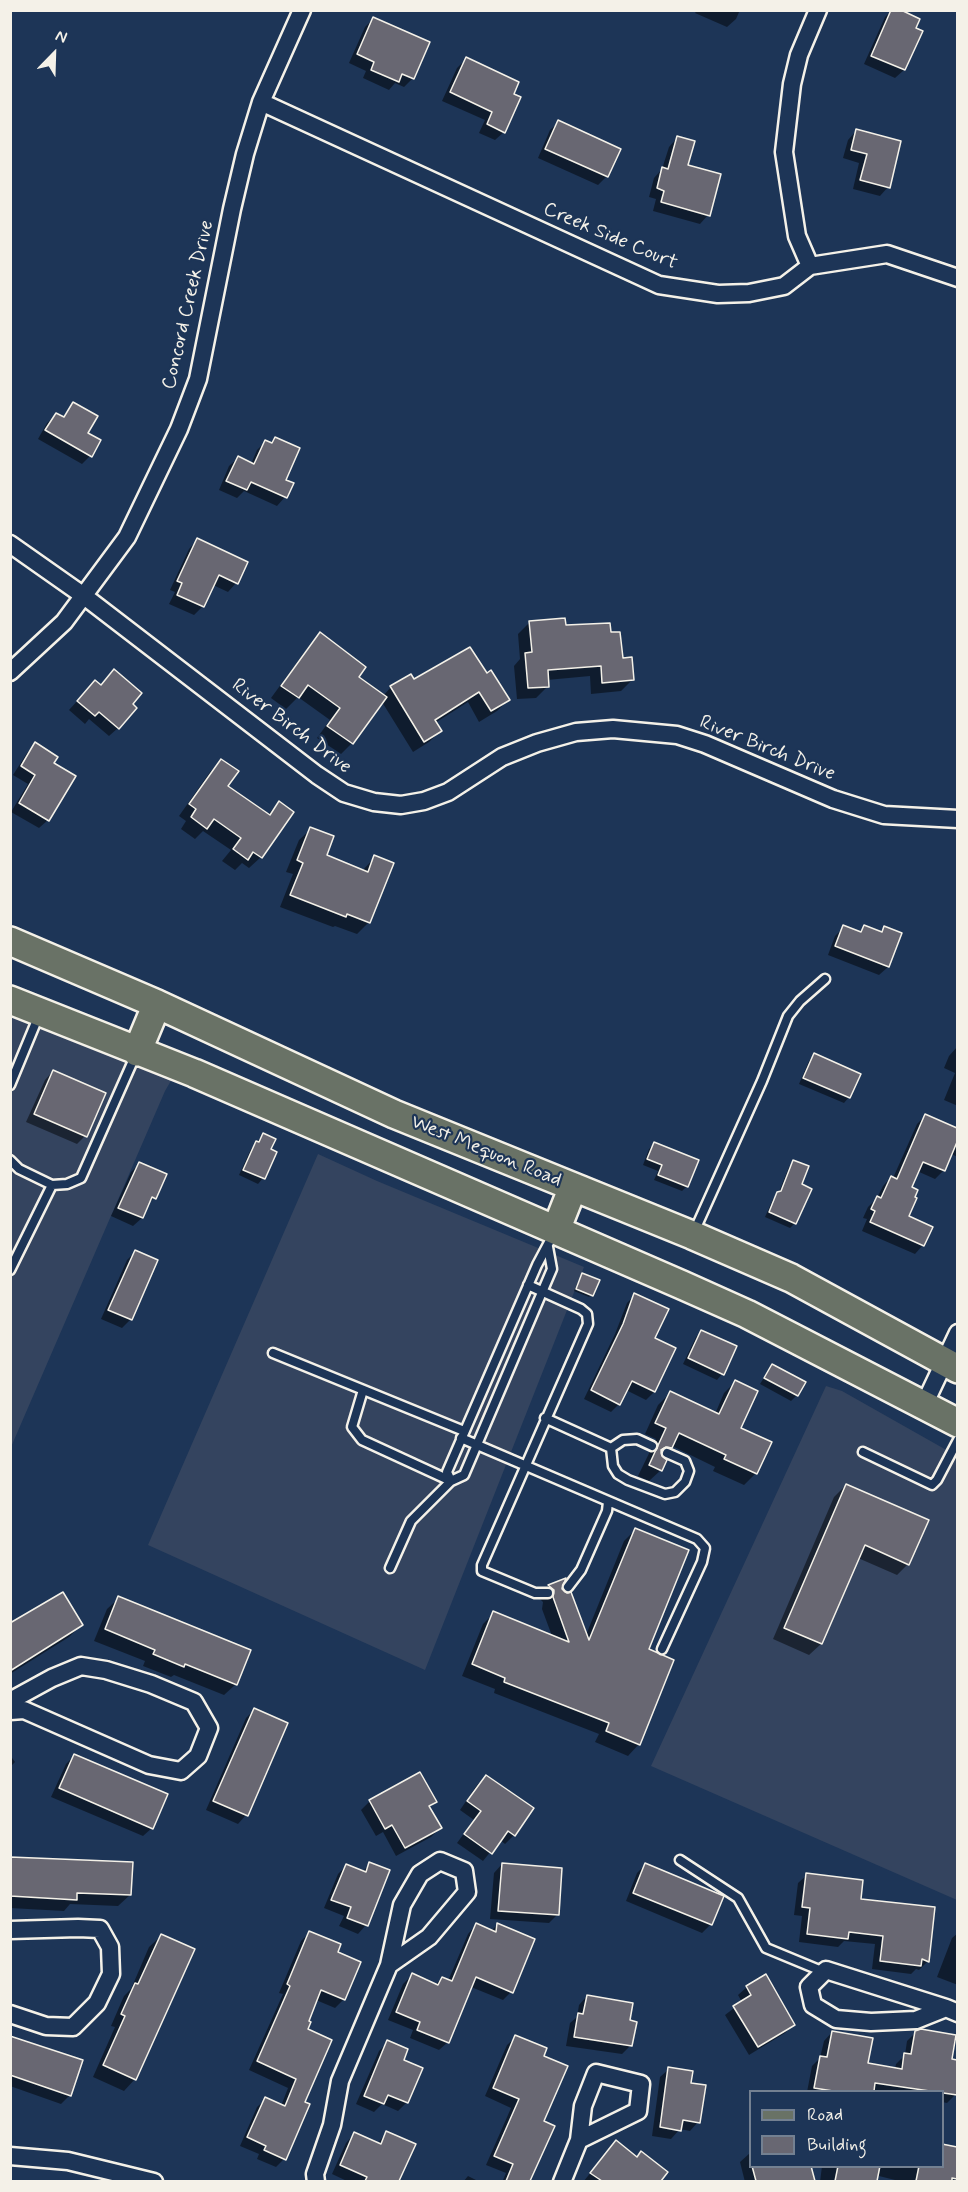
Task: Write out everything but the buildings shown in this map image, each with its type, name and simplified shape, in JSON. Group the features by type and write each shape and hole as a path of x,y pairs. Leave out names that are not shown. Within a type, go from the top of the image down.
{"main road":[{"name":"West Mequon Road","path":"10,941 157,1004 394,1114 791,1278 951,1365"},
{"path":"10,1000 194,1073 552,1239 747,1314 957,1423"},
{"path":"137,1052 157,1004"},
{"path":"552,1239 573,1187"}],"street":[{"name":"Concord Creek Drive","path":"10,672 64,622 127,537 179,429 198,379 245,154 261,102 302,10"},
{"path":"810,266 797,236 784,152 792,84 799,55 818,10"},
{"name":"Creek Side Court","path":"261,102 658,285 718,294 749,292 784,286 810,266 887,254 957,278"},
{"name":"River Birch Drive","path":"10,544 84,596 317,775 344,793 374,802 401,805 424,801 448,792 502,758 537,743 576,732 613,729 677,735 705,744 833,799 884,815 957,819"},
{"path":"924,1405 951,1365 957,1333"},
{"path":"10,1701 52,1678 81,1666 106,1670 151,1684 194,1702 209,1728 198,1756 181,1771 149,1765 24,1710 10,1711"},
{"path":"316,2181 315,2174 332,2125 340,2081 389,1965 402,1905 420,1874 440,1861 464,1871 467,1892 429,1937 389,1965"},
{"path":"10,1930 100,1929 110,1947 111,1974 97,2003 72,2027 46,2026 10,2014"},
{"path":"826,1970 952,2011 916,2020 871,2022 836,2019 813,2005 808,1987 826,1970"},
{"path":"562,2181 579,2140 583,2106 596,2073 641,2084 638,2111 579,2140"},
{"path":"10,2156 68,2160 154,2181"}],"lane":[{"path":"692,1236 762,1081 788,1016 800,1001 825,979"},
{"path":"10,1084 40,1012"},
{"path":"10,1160 19,1169 52,1185 67,1184 81,1178 137,1052"},
{"path":"10,1270 52,1185"},
{"path":"451,1481 447,1472 462,1435 537,1265 552,1239"},
{"path":"390,1568 411,1521 451,1481 464,1475 552,1269 552,1239"},
{"path":"528,1285 581,1309 587,1314 588,1324 524,1465 482,1566 482,1571 535,1593 548,1593"},
{"path":"273,1353 363,1390 462,1435 477,1445 697,1539 705,1548 702,1562 662,1649"},
{"path":"363,1390 352,1427 362,1440 451,1481"},
{"path":"545,1418 611,1448"},
{"path":"611,1448 623,1440 637,1439 652,1446"},
{"path":"863,1452 932,1485 938,1480 957,1440"},
{"path":"611,1448 613,1467 618,1474 665,1494 675,1492 685,1482 688,1472 685,1461 667,1453"},
{"path":"568,1587 581,1570 607,1511 608,1502"},
{"path":"680,1860 738,1898 766,1948 824,1972"}],"shaded area":[{"path":"11,1010 172,1079 11,1447"},
{"path":"318,1154 584,1267 425,1670 148,1545"},
{"path":"826,1386 842,1391 957,1456 957,1900 651,1766"}]}
